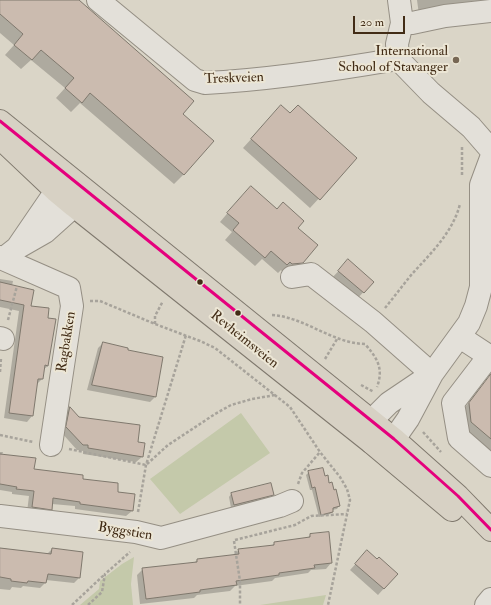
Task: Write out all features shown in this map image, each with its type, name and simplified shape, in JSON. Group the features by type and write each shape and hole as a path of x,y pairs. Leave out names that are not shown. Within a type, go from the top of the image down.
{"main road":[{"name":"Revheimsveien","path":"0,120 77,184 394,439 458,496 491,530"},
{"name":"Revheimsveien","path":"0,138 74,206 372,443 448,507 491,539"}],"street":[{"name":"Treskveien","path":"98,0 195,80 205,83 273,77 355,67 398,59"},
{"path":"399,0 402,23 397,44 398,59 431,93 472,127 491,150"},
{"path":"402,23 412,24 446,16 491,11"},
{"path":"432,374 389,403 371,421 372,443 394,439 408,419 432,374 469,323 476,306 481,287 481,185 491,158"},
{"path":"77,184 74,206 45,232 7,255 56,191 77,184"},
{"name":"Ragbakken","path":"7,255 69,288 72,302 51,445"},
{"path":"292,277 311,274 373,322 432,374"},
{"path":"460,337 489,356 453,403 459,438 491,466"},
{"name":"Byggstien","path":"0,516 136,532 161,538 280,506 292,501"},
{"path":"486,605 491,599"}],"path":[{"path":"462,142 463,181"},
{"path":"364,344 373,322 433,252 448,231 457,215 461,201"},
{"path":"155,324 156,316 163,300"},
{"path":"72,302 100,301 186,335 214,348 290,407 320,452 340,477 347,489 350,500 328,605"},
{"path":"269,315 285,316 319,329 337,339 364,344 378,361 380,377 376,392"},
{"path":"72,605 133,549 146,465 186,335"},
{"path":"323,362 337,339"},
{"path":"146,465 168,445 231,405 275,395"},
{"path":"0,435 146,465"},
{"path":"292,501 302,473 320,452"},
{"path":"234,541 240,581 240,605"},
{"path":"88,605 102,592 105,574"}],"green space":[{"path":"241,413 270,453 180,514 150,479"},
{"path":"134,557 131,584 133,605 80,605 99,589 100,581 122,564"},
{"path":"326,595 323,605 260,605"}],"building":[{"path":"0,0 79,0 194,101 183,114 214,141 184,175 90,93 82,103 65,88 74,78 41,50 32,60 14,45 23,34 0,14"},
{"path":"281,105 290,113 298,105 357,158 320,200 251,139"},
{"path":"251,186 277,209 283,202 304,221 298,228 318,245 303,263 292,264 290,262 287,265 271,251 265,258 233,230 239,223 227,213"},
{"path":"348,259 374,282 364,293 338,271"},
{"path":"0,282 34,290 31,306 49,308 48,318 56,319 48,366 45,365 43,379 38,379 33,416 9,413 24,305 0,300"},
{"path":"103,342 128,348 128,350 163,357 156,397 92,385"},
{"path":"491,374 491,439 471,422 469,403"},
{"path":"70,407 79,417 140,425 138,442 145,443 143,457 88,448 88,445 83,445 66,427"},
{"path":"0,454 36,458 34,469 83,475 83,479 118,483 118,492 135,494 133,511 80,504 80,502 53,498 52,510 32,507 34,491 16,489 17,487 0,484"},
{"path":"323,468 325,476 328,475 329,483 332,482 334,490 336,489 340,506 333,508 333,512 321,515 315,487 312,488 308,471"},
{"path":"271,483 274,495 234,505 231,493"},
{"path":"329,532 332,563 314,565 315,568 279,573 279,575 236,581 237,585 200,590 200,592 146,599 142,568 197,562 197,559 239,554 238,549 274,545 274,542 310,537 310,534"},
{"path":"0,548 51,554 52,548 83,552 80,578 48,574 46,583 28,581 27,583 11,581 11,579 0,577"},
{"path":"367,550 377,559 379,557 398,574 384,589 355,564"}],"transit line":[{"path":"0,121 394,439 458,496 491,530"}],"place":[{"name":"International School of Stavanger","path":"456,60"}]}
